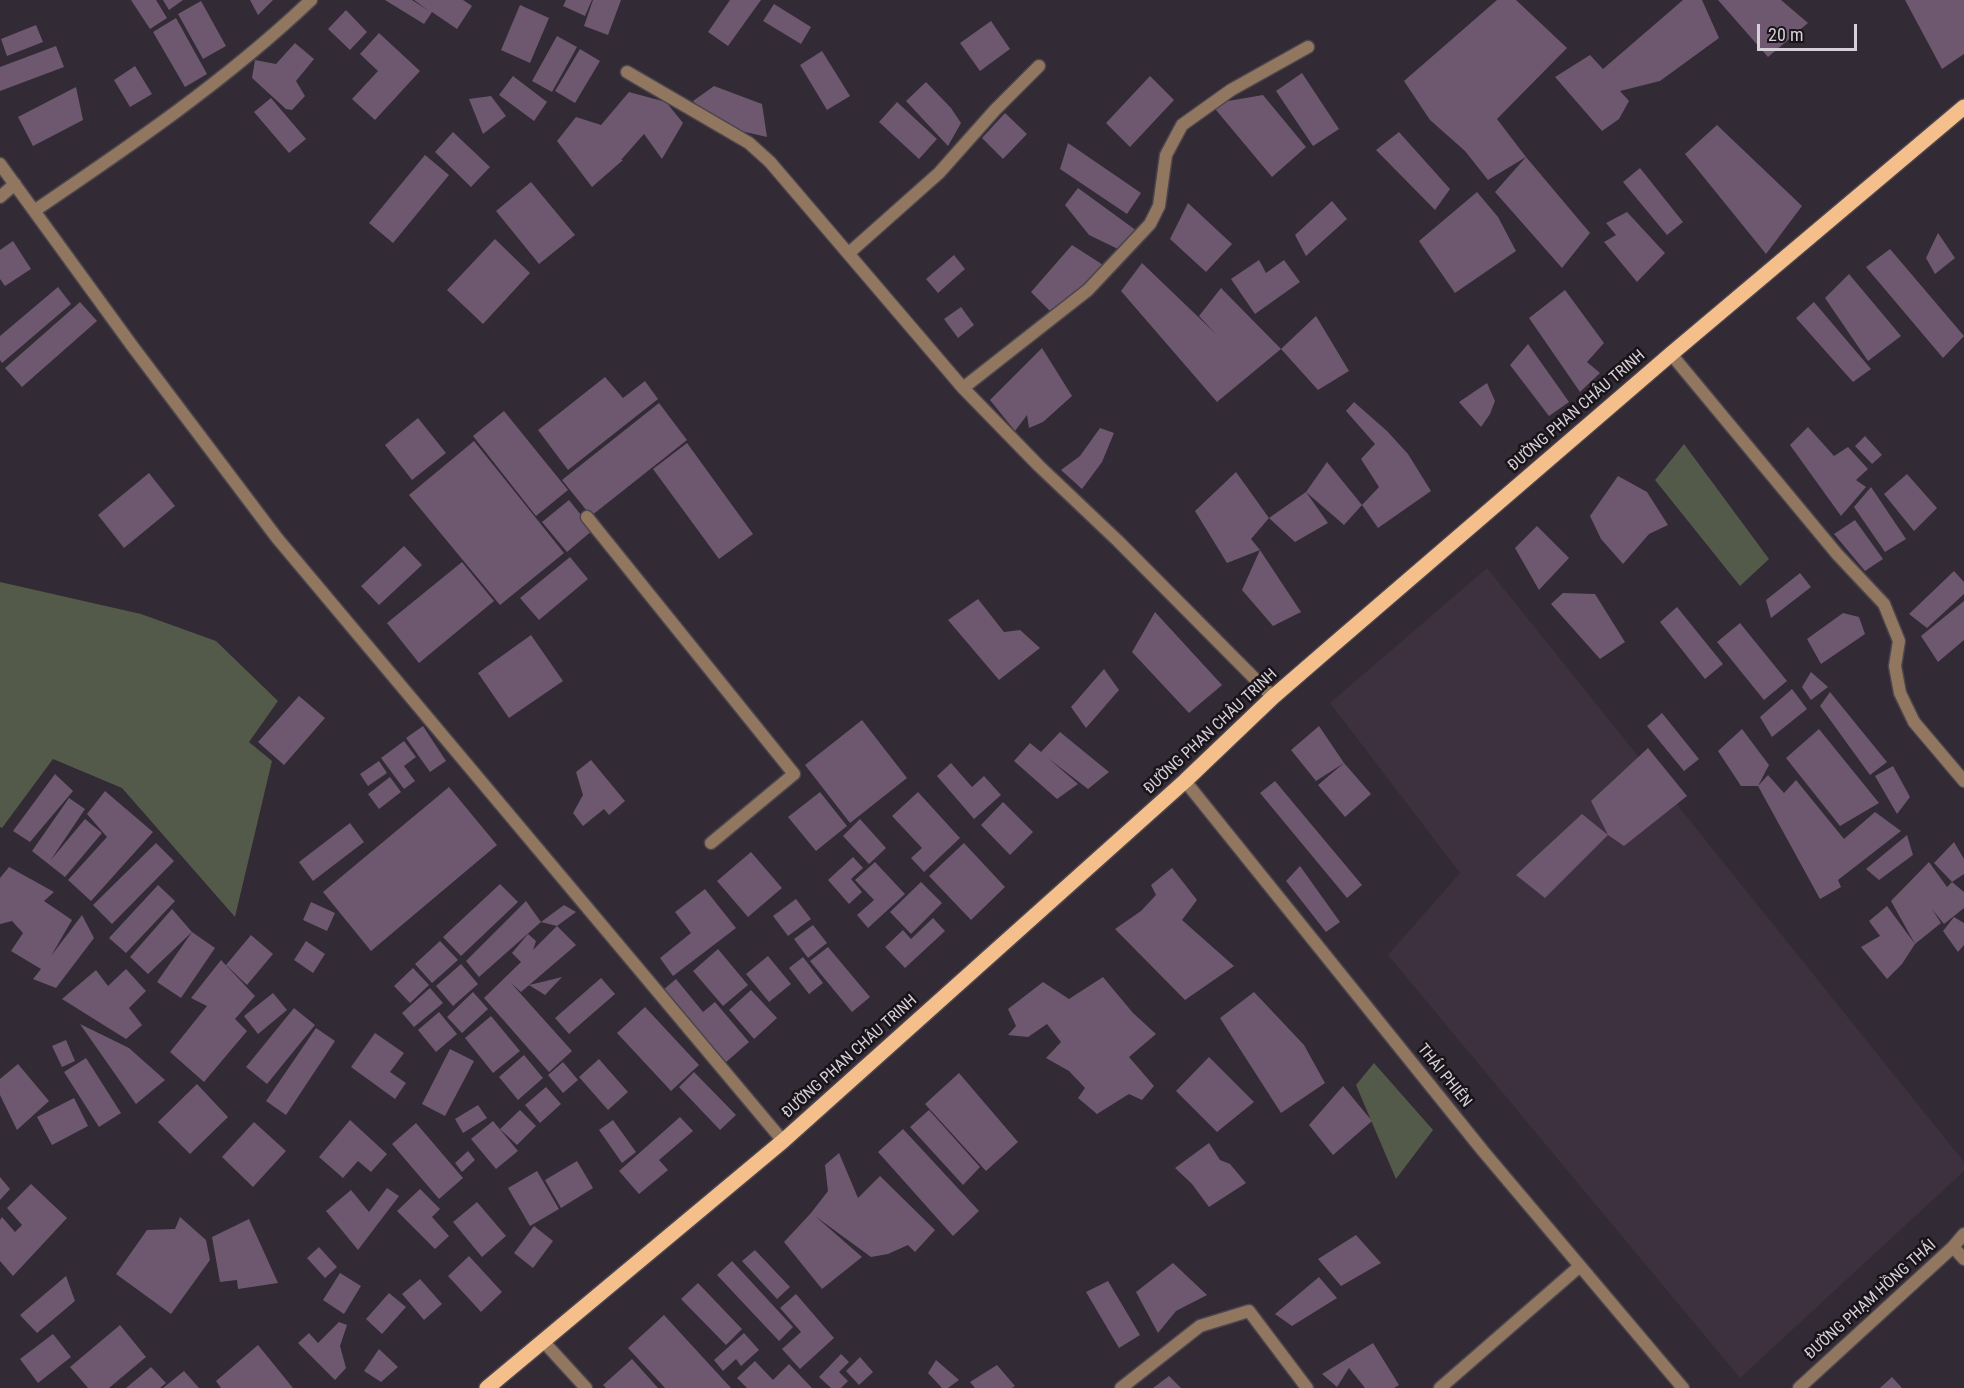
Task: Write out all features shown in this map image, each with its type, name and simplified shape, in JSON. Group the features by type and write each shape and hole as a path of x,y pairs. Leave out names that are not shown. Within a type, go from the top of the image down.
{"main road":[{"name":"ĐƯỜNG PHAN CHÂU TRINH","path":"487,1388 783,1141 1185,781 1274,697 1671,354 1964,107"}],"street":[{"path":"34,211 120,153 243,60 311,0"},
{"path":"963,388 1088,290 1150,224 1160,206 1166,154 1182,125 1231,90 1308,47"},
{"path":"849,253 939,173 994,110 1039,66"},
{"path":"627,72 749,143 770,162 963,388 1274,697"},
{"path":"0,164 277,538 783,1141"},
{"path":"0,197 15,184"},
{"path":"1671,354 1837,554 1884,604 1899,641 1895,666 1900,693 1914,722 1964,781"},
{"path":"587,517 794,774 711,843"},
{"name":"THÁI PHIÊN","path":"1185,781 1483,1151 1683,1388"},
{"name":"ĐƯỜNG PHẠM HỒNG THÁI","path":"1799,1388 1953,1247 1964,1234"},
{"path":"1953,1247 1964,1259"},
{"path":"1440,1388 1580,1266"},
{"path":"1121,1388 1200,1326 1250,1311 1307,1388"},
{"path":"543,1341 586,1388"}],"shaded area":[{"path":"1487,568 1964,1162 1964,1171 1740,1378 1388,955 1460,873 1330,703"}],"green space":[{"path":"1684,444 1769,559 1740,586 1655,480"},
{"path":"0,582 141,614 216,641 278,701 249,742 272,761 235,917 122,788 53,759 2,828 0,827"},
{"path":"1374,1063 1433,1130 1396,1179 1356,1085"}],"building":[{"path":"131,0 156,0 167,18 150,29"},
{"path":"163,0 183,0 169,10"},
{"path":"250,0 273,0 258,15"},
{"path":"385,0 412,0 429,11 414,0 463,0 472,6 457,29 432,12 424,24"},
{"path":"566,0 592,0 585,16 563,6"},
{"path":"593,0 621,0 608,35 584,26"},
{"path":"730,0 761,0 728,46 708,32"},
{"path":"1497,0 1516,0 1567,48 1497,119 1526,157 1488,180 1465,151 1430,120 1404,81"},
{"path":"1683,0 1702,0 1719,38 1660,81 1620,91 1629,101 1619,119 1602,131 1555,77 1590,55 1603,69"},
{"path":"1718,0 1781,0 1808,23 1768,57"},
{"path":"1905,0 1964,0 1964,54 1942,69"},
{"path":"201,1 226,46 203,59 178,14"},
{"path":"774,4 811,27 801,44 763,21"},
{"path":"520,5 549,18 530,63 501,50"},
{"path":"346,10 367,32 350,50 328,29"},
{"path":"176,18 207,74 185,87 153,32"},
{"path":"991,21 1010,49 980,71 960,43"},
{"path":"36,25 43,42 7,56 1,39"},
{"path":"379,33 420,71 375,120 352,99 378,71 360,54"},
{"path":"557,36 577,47 552,92 532,81"},
{"path":"295,43 314,59 296,81 305,96 292,110 286,109 252,78 255,60 276,64"},
{"path":"56,46 64,67 0,91 0,67"},
{"path":"580,49 600,61 575,103 555,91"},
{"path":"822,51 850,96 827,110 800,65"},
{"path":"135,66 152,94 130,107 114,80"},
{"path":"1302,73 1339,129 1313,146 1276,91"},
{"path":"513,76 547,102 534,121 499,95"},
{"path":"1150,76 1174,100 1130,147 1106,123"},
{"path":"926,82 951,108 961,123 948,146 906,101"},
{"path":"714,86 762,104 767,137 741,131 727,136 693,101"},
{"path":"76,87 83,120 33,146 18,117"},
{"path":"629,92 666,102 683,123 662,159 644,134 621,160 623,160 592,187 557,141 576,117 601,125"},
{"path":"1263,95 1306,147 1272,177 1211,104"},
{"path":"491,96 506,116 483,134 469,99"},
{"path":"271,98 306,139 289,153 254,112"},
{"path":"897,102 937,139 919,159 879,122"},
{"path":"1005,113 1027,134 1003,159 982,138"},
{"path":"1717,125 1802,206 1766,254 1685,154"},
{"path":"453,132 490,167 471,187 435,152"},
{"path":"1399,132 1450,189 1435,210 1376,150"},
{"path":"1068,143 1141,193 1127,214 1060,169"},
{"path":"425,155 449,175 393,243 369,223"},
{"path":"1526,157 1590,233 1562,268 1495,192"},
{"path":"1640,168 1683,222 1667,235 1623,182"},
{"path":"531,182 575,235 539,264 496,211"},
{"path":"1078,188 1137,231 1118,249 1089,235 1065,205"},
{"path":"1477,192 1498,217 1516,251 1455,293 1419,241"},
{"path":"1332,201 1347,219 1306,256 1295,235"},
{"path":"1188,203 1232,244 1206,272 1170,239"},
{"path":"1627,212 1665,253 1637,282 1604,242 1616,235 1606,223"},
{"path":"1938,233 1955,258 1935,274 1926,258"},
{"path":"495,239 530,273 483,324 447,290"},
{"path":"13,241 31,269 5,286 0,279 0,250"},
{"path":"1072,245 1111,270 1058,319 1031,292"},
{"path":"1890,249 1964,336 1943,358 1866,267"},
{"path":"954,255 965,269 938,293 926,279"},
{"path":"1259,260 1266,273 1284,260 1300,282 1255,314 1231,279"},
{"path":"1142,263 1216,334 1199,316 1221,288 1281,349 1217,402 1121,291"},
{"path":"1849,274 1901,336 1868,361 1825,298"},
{"path":"58,287 71,304 2,363 0,336"},
{"path":"1565,290 1604,343 1587,362 1600,373 1580,392 1529,318"},
{"path":"80,302 97,321 22,387 5,368"},
{"path":"1814,302 1871,369 1853,382 1796,318"},
{"path":"961,307 974,325 958,338 944,319"},
{"path":"1316,316 1349,371 1318,390 1281,349"},
{"path":"1528,344 1569,402 1549,416 1510,365"},
{"path":"1042,348 1072,396 1043,422 1029,428 1027,415 1015,431 990,400"},
{"path":"605,377 623,398 645,381 658,399 568,470 538,430"},
{"path":"1487,383 1495,401 1481,427 1459,402"},
{"path":"1354,402 1387,431 1408,454 1431,491 1378,528 1362,505 1379,487 1361,459 1375,444 1346,411"},
{"path":"659,403 687,440 591,516 562,480"},
{"path":"504,411 568,490 536,516 473,436"},
{"path":"418,418 446,453 412,480 385,445"},
{"path":"1808,427 1834,456 1848,447 1868,469 1856,480 1866,487 1841,516 1790,445"},
{"path":"1100,428 1114,433 1102,462 1082,489 1061,470 1080,456"},
{"path":"1865,436 1882,455 1872,464 1855,446"},
{"path":"474,441 564,553 500,605 409,495"},
{"path":"687,443 753,534 719,559 653,469"},
{"path":"1327,462 1362,505 1344,525 1306,492"},
{"path":"1236,472 1269,518 1251,539 1260,550 1227,563 1195,511"},
{"path":"149,473 175,506 124,548 98,515"},
{"path":"1907,474 1937,508 1914,531 1884,494"},
{"path":"1618,476 1647,492 1668,525 1649,534 1623,564 1601,539 1590,516"},
{"path":"1871,487 1906,539 1885,552 1854,507"},
{"path":"1306,492 1328,523 1295,542 1269,518"},
{"path":"569,500 593,530 567,552 542,522"},
{"path":"1855,520 1883,559 1865,571 1834,534"},
{"path":"1537,526 1569,558 1539,590 1515,548"},
{"path":"404,546 422,565 379,605 361,586"},
{"path":"1260,550 1301,612 1273,626 1242,590"},
{"path":"570,557 588,579 539,620 520,598"},
{"path":"462,562 494,601 419,663 387,623"},
{"path":"1954,571 1964,582 1964,594 1927,628 1909,614"},
{"path":"1800,573 1811,587 1771,618 1766,600"},
{"path":"1563,593 1595,594 1625,642 1600,659 1551,604"},
{"path":"978,599 1004,632 1020,630 1040,648 999,680 948,620"},
{"path":"1964,601 1964,640 1938,662 1921,636"},
{"path":"1677,607 1723,664 1705,679 1660,622"},
{"path":"1155,612 1222,685 1189,713 1132,652"},
{"path":"1843,613 1859,617 1865,634 1821,664 1807,639"},
{"path":"1740,623 1787,681 1764,700 1717,642"},
{"path":"531,635 563,681 509,718 478,673"},
{"path":"1104,669 1119,690 1086,728 1071,707"},
{"path":"1811,672 1828,687 1811,700 1802,687"},
{"path":"1792,689 1807,709 1772,737 1760,717"},
{"path":"1830,692 1887,762 1870,775 1820,706"},
{"path":"299,696 325,718 284,765 258,742"},
{"path":"1662,713 1699,759 1684,771 1647,726"},
{"path":"862,720 907,778 850,823 805,765"},
{"path":"423,726 446,761 430,772 406,738"},
{"path":"1319,726 1344,763 1316,781 1291,750"},
{"path":"1742,729 1769,765 1758,786 1741,786 1718,751"},
{"path":"1819,729 1879,803 1840,826 1786,758"},
{"path":"1060,732 1109,772 1088,789 1048,758 1078,784 1057,799 1014,761 1030,743 1041,752"},
{"path":"404,741 416,757 404,766 415,781 404,789 381,758"},
{"path":"1648,748 1687,796 1624,846 1608,835 1591,801"},
{"path":"591,760 625,801 609,815 604,809 583,826 573,813 583,795 576,772"},
{"path":"379,761 387,773 368,786 360,774"},
{"path":"951,763 972,787 984,776 1001,795 974,819 937,776"},
{"path":"1344,763 1371,794 1345,817 1318,785"},
{"path":"1893,766 1910,797 1897,814 1875,776"},
{"path":"55,774 73,791 30,842 13,831"},
{"path":"1768,775 1784,793 1796,780 1844,839 1875,812 1901,831 1838,880 1841,887 1820,899 1758,786"},
{"path":"390,777 401,792 379,809 368,794"},
{"path":"1275,781 1362,885 1347,898 1260,793"},
{"path":"449,787 497,845 371,951 323,892"},
{"path":"105,791 153,832 91,901 68,880 107,837 87,814"},
{"path":"820,792 847,826 816,851 788,817"},
{"path":"918,792 960,838 924,872 911,858 922,848 892,816"},
{"path":"69,798 85,809 50,861 85,819 102,833 65,877 32,851"},
{"path":"1003,802 1033,832 1010,855 981,825"},
{"path":"1582,814 1608,835 1545,898 1516,875"},
{"path":"860,819 886,848 869,864 843,836"},
{"path":"350,823 364,842 313,881 299,862"},
{"path":"1907,835 1913,855 1879,880 1866,869"},
{"path":"1954,842 1964,859 1964,874 1952,882 1934,863"},
{"path":"156,843 174,861 112,924 93,905"},
{"path":"964,843 1005,887 971,920 929,876"},
{"path":"751,852 782,888 748,917 717,881"},
{"path":"853,857 863,868 851,879 862,892 849,904 828,880"},
{"path":"875,862 905,894 868,928 857,915 874,900 855,880"},
{"path":"1929,862 1947,887 1952,882 1964,892 1964,908 1944,924 1932,909 1941,923 1915,944 1891,901"},
{"path":"1300,866 1340,922 1326,932 1286,881"},
{"path":"9,867 54,892 44,901 72,920 51,956 82,915 94,938 56,988 33,979 41,969 11,951 23,933 12,921 0,924 0,878"},
{"path":"1172,868 1197,900 1182,920 1234,966 1185,1000 1115,929 1141,911 1156,895 1151,885"},
{"path":"921,882 942,903 911,934 890,912"},
{"path":"500,884 518,902 461,956 443,937"},
{"path":"158,885 175,901 126,953 109,938"},
{"path":"705,889 736,928 673,976 660,958 691,933 675,912"},
{"path":"796,899 811,919 788,936 773,916"},
{"path":"526,901 541,922 479,977 466,961"},
{"path":"311,902 335,913 327,931 303,920"},
{"path":"564,905 576,912 557,926 541,922"},
{"path":"1887,906 1915,944 1902,964 1887,979 1861,947 1880,936 1869,921"},
{"path":"172,909 192,932 148,974 130,957"},
{"path":"1954,917 1964,923 1964,945 1958,952 1943,931"},
{"path":"933,918 945,931 905,968 885,947 903,930 911,939"},
{"path":"813,925 827,943 808,958 794,939"},
{"path":"557,926 576,945 521,992 511,983 572,1051 549,1072 484,998 521,962 512,953 528,934 536,941 533,950"},
{"path":"192,932 215,948 181,998 157,982"},
{"path":"251,935 273,954 247,985 226,965"},
{"path":"306,941 325,954 313,973 294,960"},
{"path":"440,941 458,960 432,983 415,964"},
{"path":"828,947 870,997 852,1012 810,961"},
{"path":"718,949 748,985 723,1006 693,971"},
{"path":"768,956 791,984 769,1002 746,974"},
{"path":"803,957 823,983 809,994 789,968"},
{"path":"221,960 255,996 235,1019 247,1031 204,1082 170,1052 207,1006 191,998"},
{"path":"461,964 478,984 453,1006 436,986"},
{"path":"413,968 429,985 410,1003 394,986"},
{"path":"126,969 146,991 129,1008 142,1025 126,1039 62,999 96,970 108,986"},
{"path":"562,977 545,995 529,985 546,981"},
{"path":"1103,977 1133,1013 1156,1034 1129,1057 1154,1086 1142,1100 1129,1094 1097,1114 1078,1098 1085,1088 1069,1071 1046,1058 1061,1042 1047,1024 1028,1037 1008,1035 1016,1026 1008,1009 1043,982 1069,999"},
{"path":"601,978 615,994 569,1034 555,1018"},
{"path":"676,979 703,1012 715,1002 749,1042 725,1063 663,990"},
{"path":"430,988 443,1003 414,1027 402,1013"},
{"path":"751,990 777,1018 754,1039 729,1010"},
{"path":"473,992 488,1009 462,1033 447,1017"},
{"path":"1254,992 1304,1045 1325,1083 1281,1113 1220,1018"},
{"path":"273,993 287,1010 258,1034 244,1016"},
{"path":"645,1007 699,1065 671,1091 617,1033"},
{"path":"294,1008 315,1025 267,1084 246,1067"},
{"path":"439,1012 457,1034 436,1052 418,1030"},
{"path":"491,1016 520,1051 493,1073 465,1038"},
{"path":"80,1024 129,1048 165,1080 136,1104"},
{"path":"316,1028 335,1041 286,1115 266,1101"},
{"path":"375,1033 404,1053 390,1072 406,1083 395,1099 351,1067"},
{"path":"66,1040 75,1061 62,1067 52,1046"},
{"path":"450,1049 474,1061 445,1116 422,1104"},
{"path":"524,1055 543,1078 518,1100 499,1077"},
{"path":"1209,1057 1254,1102 1217,1132 1176,1091"},
{"path":"86,1058 121,1113 99,1127 64,1072"},
{"path":"599,1059 628,1092 608,1110 579,1077"},
{"path":"563,1062 578,1080 563,1093 548,1075"},
{"path":"18,1064 49,1101 17,1130 0,1095 0,1079"},
{"path":"694,1072 736,1115 720,1130 679,1087"},
{"path":"959,1073 1018,1142 986,1171 925,1104"},
{"path":"197,1084 228,1117 190,1154 158,1122"},
{"path":"1343,1086 1372,1121 1333,1155 1309,1125"},
{"path":"546,1087 561,1104 540,1123 525,1105"},
{"path":"74,1098 88,1126 52,1145 37,1117"},
{"path":"478,1105 487,1118 463,1133 455,1119"},
{"path":"520,1110 536,1126 517,1145 500,1129"},
{"path":"929,1110 980,1167 963,1185 910,1127"},
{"path":"680,1117 693,1131 659,1160 668,1170 639,1194 619,1171"},
{"path":"350,1120 387,1154 371,1172 358,1161 343,1178 319,1157"},
{"path":"613,1120 636,1152 622,1163 599,1130"},
{"path":"493,1121 518,1151 496,1169 471,1139"},
{"path":"254,1122 286,1151 253,1187 222,1157"},
{"path":"416,1123 463,1178 439,1199 392,1144"},
{"path":"903,1129 979,1211 953,1236 878,1152"},
{"path":"1209,1143 1220,1160 1230,1164 1246,1183 1209,1207 1192,1184 1175,1168"},
{"path":"468,1151 475,1160 462,1172 455,1163"},
{"path":"839,1153 858,1198 880,1176 935,1230 915,1252 908,1245 888,1254 871,1257 815,1216 862,1257 822,1289 784,1242 828,1191 825,1165"},
{"path":"577,1161 593,1188 561,1208 545,1180"},
{"path":"537,1171 559,1209 530,1226 508,1188"},
{"path":"0,1177 10,1189 0,1200"},
{"path":"31,1184 67,1218 13,1276 0,1261 0,1220 2,1217 15,1232 22,1225 7,1208"},
{"path":"387,1188 399,1196 358,1250 326,1211 351,1190 369,1212"},
{"path":"420,1189 440,1209 432,1217 449,1236 435,1249 397,1211"},
{"path":"477,1202 506,1236 482,1257 453,1222"},
{"path":"180,1217 206,1240 210,1260 171,1314 116,1274 147,1230 175,1229"},
{"path":"249,1219 278,1283 238,1289 237,1280 220,1282 212,1237"},
{"path":"534,1226 553,1241 533,1268 514,1253"},
{"path":"1356,1235 1381,1263 1341,1286 1318,1259"},
{"path":"319,1247 337,1267 325,1278 307,1258"},
{"path":"755,1250 790,1287 777,1299 742,1261"},
{"path":"469,1256 502,1292 481,1312 448,1276"},
{"path":"732,1261 793,1327 779,1341 717,1275"},
{"path":"1173,1263 1207,1295 1176,1311 1158,1333 1136,1292"},
{"path":"340,1273 361,1286 344,1314 323,1300"},
{"path":"66,1276 75,1301 37,1333 20,1315"},
{"path":"1319,1277 1337,1298 1292,1326 1275,1314"},
{"path":"420,1279 442,1304 424,1320 402,1294"},
{"path":"1108,1281 1140,1335 1119,1348 1086,1292"},
{"path":"698,1283 742,1329 726,1345 681,1299"},
{"path":"389,1293 406,1307 382,1334 366,1319"},
{"path":"796,1294 834,1338 800,1369 782,1349 801,1332 780,1308"},
{"path":"664,1315 731,1388 665,1388 628,1348"},
{"path":"339,1322 347,1325 340,1346 346,1368 335,1380 298,1343 309,1333 318,1343"},
{"path":"120,1325 146,1357 109,1388 88,1388 70,1367"},
{"path":"744,1333 759,1350 741,1366 736,1359 723,1371 714,1360"},
{"path":"53,1334 71,1357 38,1383 20,1359"},
{"path":"1373,1343 1399,1385 1394,1388 1365,1388 1349,1368 1337,1387 1322,1374"},
{"path":"258,1345 293,1388 221,1388 216,1381"},
{"path":"379,1349 398,1367 381,1382 364,1371"},
{"path":"841,1354 849,1362 839,1372 848,1381 841,1388 831,1388 819,1377"},
{"path":"860,1357 873,1372 859,1385 846,1371"},
{"path":"632,1359 658,1388 606,1388 603,1385"},
{"path":"936,1360 959,1380 948,1388 942,1388 928,1373"},
{"path":"755,1361 773,1380 789,1364 812,1388 747,1388 737,1378"},
{"path":"997,1365 1015,1386 1012,1388 975,1388 970,1382"},
{"path":"151,1367 166,1383 160,1388 126,1388"},
{"path":"184,1371 199,1388 163,1388"},
{"path":"1169,1376 1181,1388 1153,1388"},
{"path":"1892,1377 1902,1388 1880,1388"}]}
